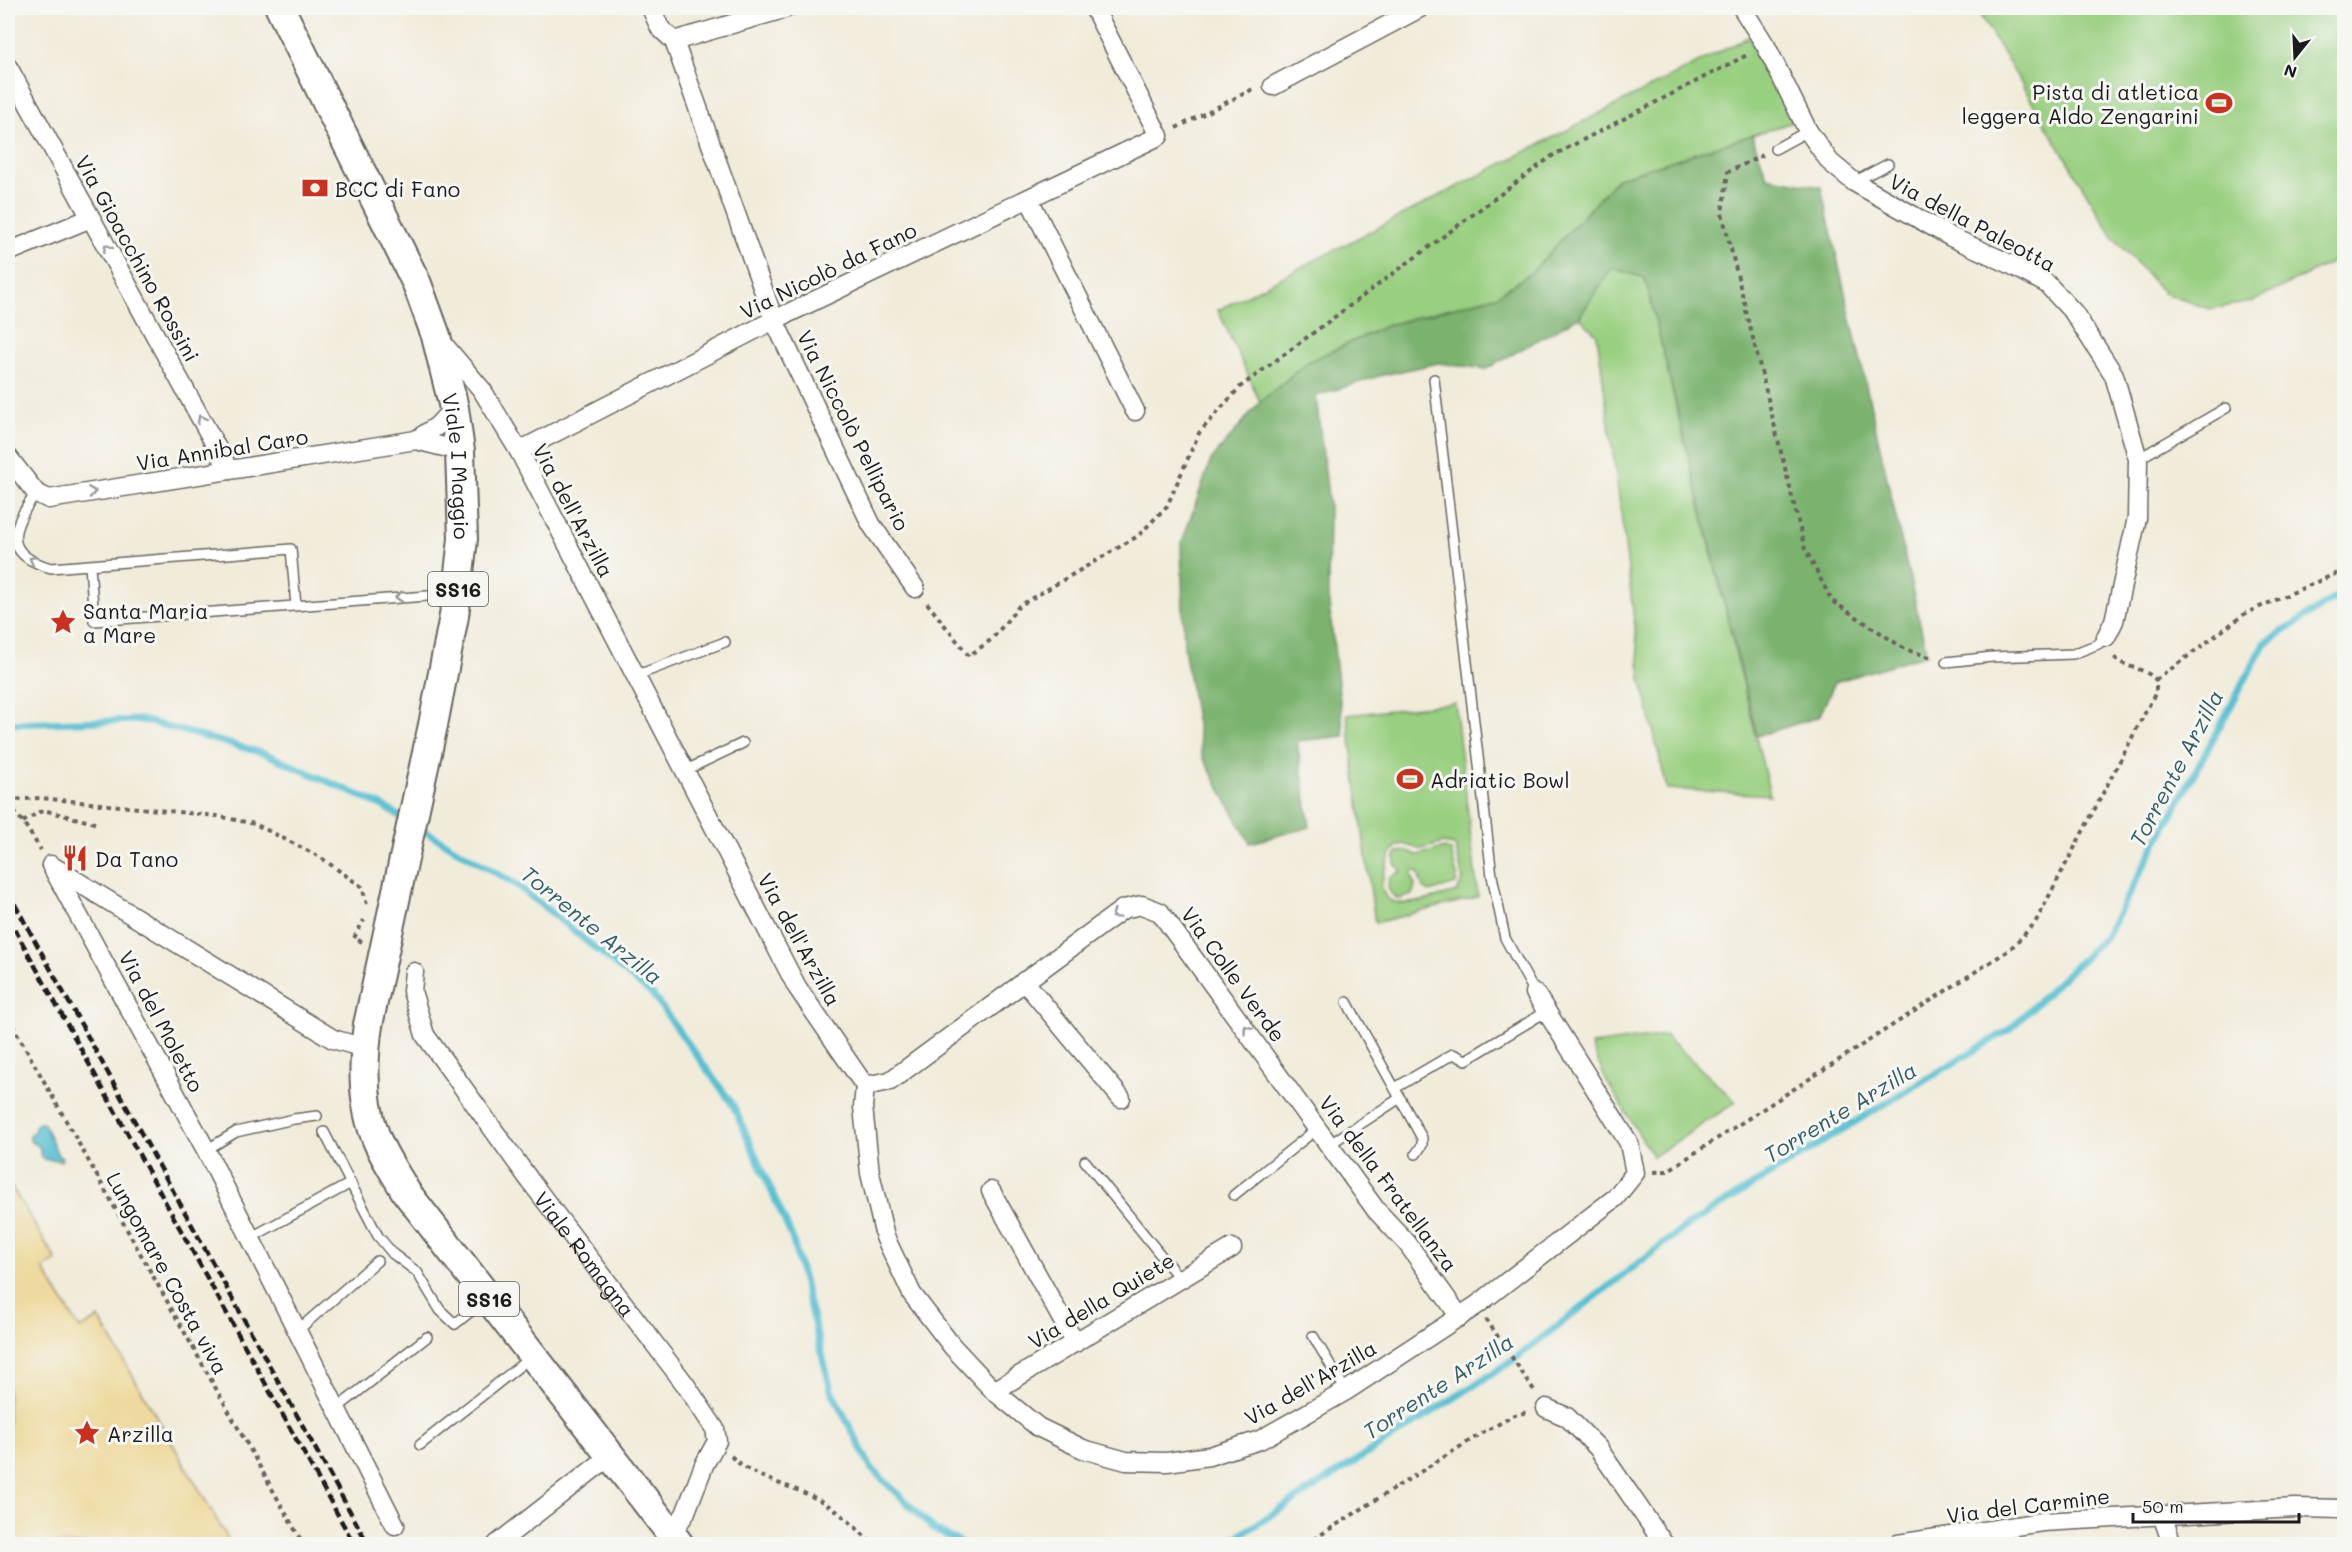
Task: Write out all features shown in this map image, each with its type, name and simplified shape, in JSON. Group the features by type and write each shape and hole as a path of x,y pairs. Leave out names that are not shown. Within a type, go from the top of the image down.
{"main road":[{"name":"Viale I Maggio","path":"280,8 405,257 436,336 454,408 460,451 463,522 457,593 433,725 366,1037"},
{"name":"SS16","path":"366,1037 364,1085 375,1135 406,1192 675,1539"}],"street":[{"name":"Via Niccolò Pellipario","path":"651,8 660,28 674,41 774,320 871,524 915,588"},
{"path":"674,41 784,8"},
{"path":"1094,8 1159,136"},
{"path":"1273,86 1420,8"},
{"name":"Via della Paleotta","path":"1742,8 1766,46 1808,130 1830,162 1854,182 1952,237 2046,284 2074,313 2114,375 2138,459 2137,518 2114,621 2106,637"},
{"name":"Via Gioacchino Rossini","path":"8,67 229,470"},
{"name":"Via Nicolò da Fano","path":"519,451 774,320 1159,136"},
{"path":"1029,199 1135,411"},
{"path":"8,252 91,218"},
{"name":"Via dell'Arzilla","path":"436,336 482,390 519,451 797,987 865,1086 863,1107 870,1173 885,1237 912,1294 952,1346 994,1391 1038,1427 1083,1449 1126,1461 1167,1462 1209,1456 1260,1440 1346,1391 1460,1317 1615,1198 1635,1173"},
{"name":"Via Annibal Caro","path":"416,440 436,426 454,408"},
{"name":"Via Annibal Caro","path":"36,493 49,499 416,440 460,451"},
{"path":"8,457 36,493"},
{"name":"Via del Moletto","path":"51,865 333,1040 366,1037"},
{"name":"Via del Moletto","path":"51,865 206,1150 394,1525"},
{"name":"Via Colle Verde","path":"865,1086 890,1081 1123,909 1142,905 1160,912 1281,1077"},
{"name":"Viale Romagna","path":"414,972 412,991 425,1035 531,1182 685,1384 715,1429 717,1441"},
{"path":"1024,981 1121,1098"},
{"path":"1535,993 1629,1143 1635,1173"},
{"name":"Via della Fratellanza","path":"1281,1077 1376,1210 1407,1242 1460,1317"},
{"path":"992,1191 1075,1342"},
{"name":"Via della Quiete","path":"994,1391 1232,1248"},
{"path":"1546,1408 1567,1417 1598,1448 1664,1545"},
{"path":"675,1539 704,1465 717,1441"},
{"path":"505,1542 610,1456"},
{"name":"Via del Carmine","path":"1898,1545 2042,1522 2295,1508 2344,1509"},
{"path":"2162,1515 2172,1545"}],"lane":[{"path":"1774,149 1808,130"},
{"path":"1854,182 1888,164"},
{"path":"1434,380 1492,876 1505,938 1535,993"},
{"path":"2138,459 2226,408"},
{"path":"36,493 20,515 15,531 16,545 25,556 38,564 51,568 291,549 296,606"},
{"path":"90,565 94,621 457,593"},
{"path":"1946,662 1992,657 2073,654 2098,644 2106,637"},
{"path":"635,676 725,642"},
{"path":"684,771 743,742"},
{"path":"1347,1002 1422,1138 1422,1145 1416,1154"},
{"path":"1395,1088 1453,1054 1466,1060 1547,1011"},
{"path":"1330,1144 1400,1098"},
{"path":"206,1150 236,1132 318,1116"},
{"path":"1234,1194 1318,1128"},
{"path":"324,1132 378,1236 393,1254 417,1272 440,1310 455,1324 489,1298"},
{"path":"1085,1161 1180,1279"},
{"path":"250,1238 351,1183"},
{"path":"297,1331 377,1261"},
{"path":"1313,1336 1346,1391"},
{"path":"336,1409 427,1337"},
{"path":"420,1445 533,1356"}],"path":[{"path":"915,588 969,656 992,639 1019,606 1138,536 1167,506 1199,433 1240,387 1552,156 1766,46"},
{"path":"1159,136 1259,86 1273,86"},
{"path":"1774,149 1728,172 1722,213 1806,549 1832,602 1905,649 1946,662"},
{"path":"1635,1173 1667,1171 2009,950 2035,923 2156,692 2157,680 2246,613 2344,570"},
{"path":"2106,637 2111,653 2118,663 2148,671 2157,680"},
{"path":"51,865 8,802 40,798 217,816 255,824 320,857 362,887 368,902 364,920 354,938"},
{"path":"23,822 39,812 47,811 98,824"},
{"name":"Lungomare Costa viva","path":"8,1017 303,1545"},
{"path":"1306,1545 1482,1432 1515,1415 1546,1408 1484,1316"},
{"path":"717,1441 734,1460 771,1481 818,1499 842,1514 873,1545"}],"green space":[{"path":"1976,8 2344,8 2344,256 2252,302 2209,309 2164,293 2113,237"},
{"path":"1748,37 1793,122 1618,178 1532,272 1496,296 1388,325 1308,362 1260,402 1218,310"},
{"path":"1752,135 1767,177 1821,187 1927,654 1835,682 1819,717 1757,736 1645,278 1612,268 1579,317 1486,369 1438,363 1379,376 1316,396 1329,505 1328,595 1344,736 1297,741 1310,827 1250,843 1202,756 1184,647 1181,545 1211,460 1260,402 1308,362 1388,325 1496,296 1532,272 1618,178"},
{"path":"1612,268 1645,277 1770,795 1667,789 1641,678 1597,335 1579,317"},
{"name":"Adriatic Bowl","path":"1455,703 1478,897 1375,923 1347,715","holes":["1443,843 1454,845 1463,879 1457,892 1405,903 1393,902 1385,897 1382,886 1385,870 1395,848 1404,844 1417,849"]},
{"name":"Adriatic Bowl","path":"1445,848 1451,851 1457,877 1456,884 1429,892 1423,888 1418,873 1414,870 1411,874 1415,886 1412,895 1399,899 1391,893 1388,887 1390,877 1402,871 1395,864 1395,855 1398,852 1407,851 1417,855"},
{"path":"1665,1035 1736,1102 1653,1157 1606,1080 1591,1045"}],"sand":[{"name":"Arzilla","path":"8,1181 56,1260 43,1269 80,1329 99,1318 231,1544 15,1544 8,1536"}],"water":[{"path":"41,1122 58,1155 62,1158 61,1161 42,1158 39,1146 30,1141 30,1134"}],"waterway":[{"name":"Torrente Arzilla","path":"1226,1544 1512,1361 1684,1228 2010,1029 2106,936 2265,643 2344,592"},
{"name":"Torrente Arzilla","path":"8,724 143,720 266,754 383,806 406,820"},
{"name":"Torrente Arzilla","path":"418,827 517,885 652,994 733,1105 792,1237 831,1390 871,1468 935,1530 963,1544"}],"railway":[{"path":"8,892 368,1544"},
{"path":"8,917 354,1544"}],"place":[{"name":"Pista di atletica leggera Aldo Zengarini","path":"2219,103"},
{"name":"BCC di Fano","path":"315,188"},
{"name":"Santa Maria a Mare","path":"63,622"},
{"name":"Adriatic Bowl","path":"1410,779"},
{"name":"Da Tano","path":"75,858"},
{"name":"Arzilla","path":"87,1433"}]}
